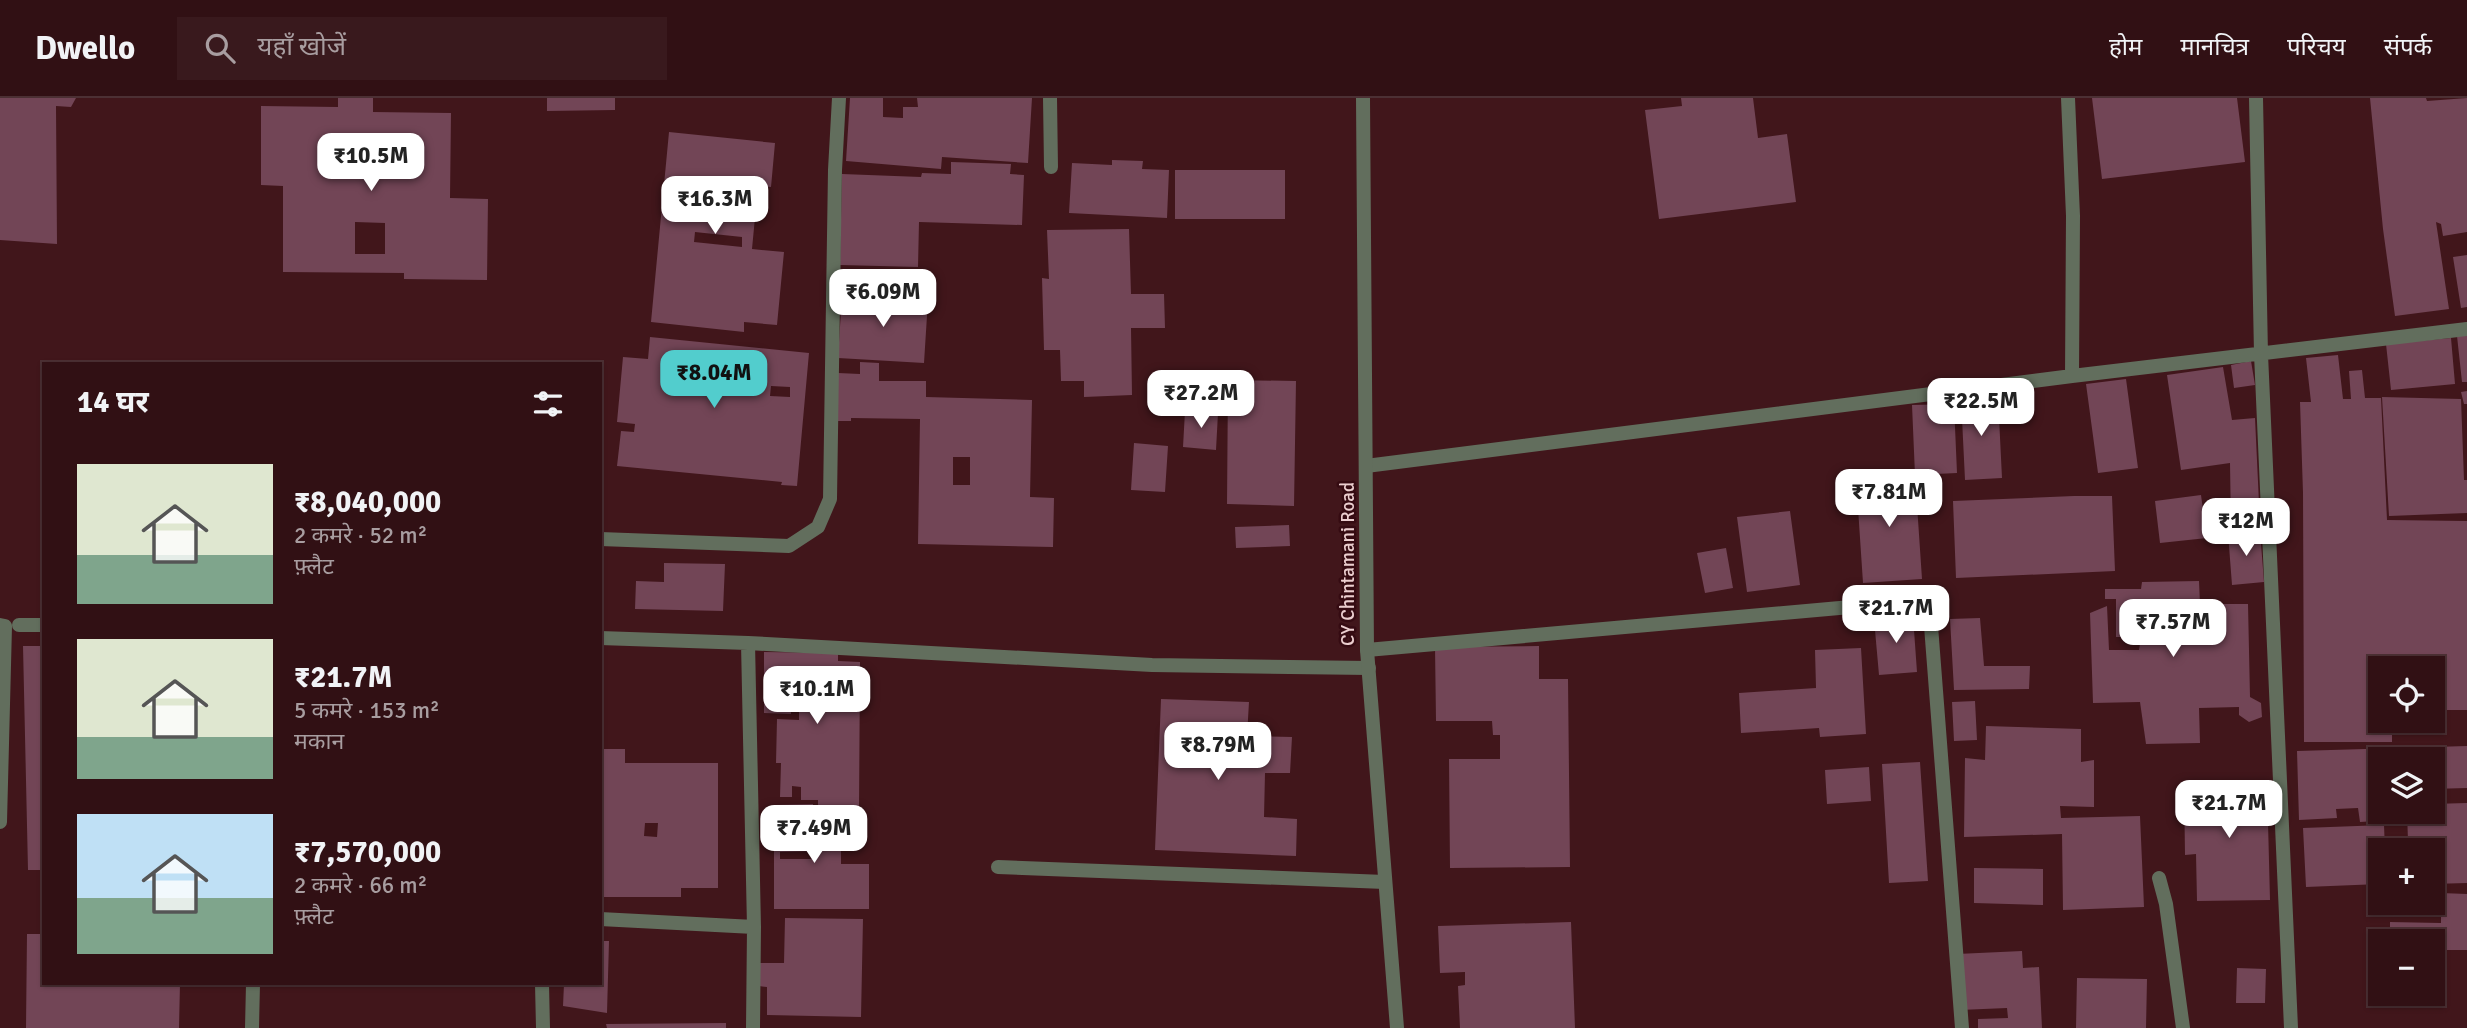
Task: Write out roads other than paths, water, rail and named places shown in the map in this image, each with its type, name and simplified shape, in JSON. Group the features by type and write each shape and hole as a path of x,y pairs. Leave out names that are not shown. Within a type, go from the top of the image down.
{"street":[{"path":"602,539 789,546 818,527 830,499 834,184 839,98"},
{"path":"1050,98 1051,167"},
{"name":"CY Chintamani Road","path":"1363,98 1367,650 1397,1028"},
{"path":"2067,98 2073,216 2072,376"},
{"path":"2256,98 2261,354 2291,1028"},
{"path":"1366,466 2072,376 2467,329"},
{"path":"1367,650 1929,600 1962,1028"},
{"path":"0,625 5,626 0,822"},
{"path":"19,625 42,625"},
{"path":"602,638 748,643 1152,665 1368,668"},
{"path":"748,643 754,927 753,1028"},
{"path":"998,867 1385,882"},
{"path":"2159,878 2166,904 2183,1028"},
{"path":"602,919 754,927"},
{"path":"253,985 253,1028"},
{"path":"542,985 543,1028"}]}
